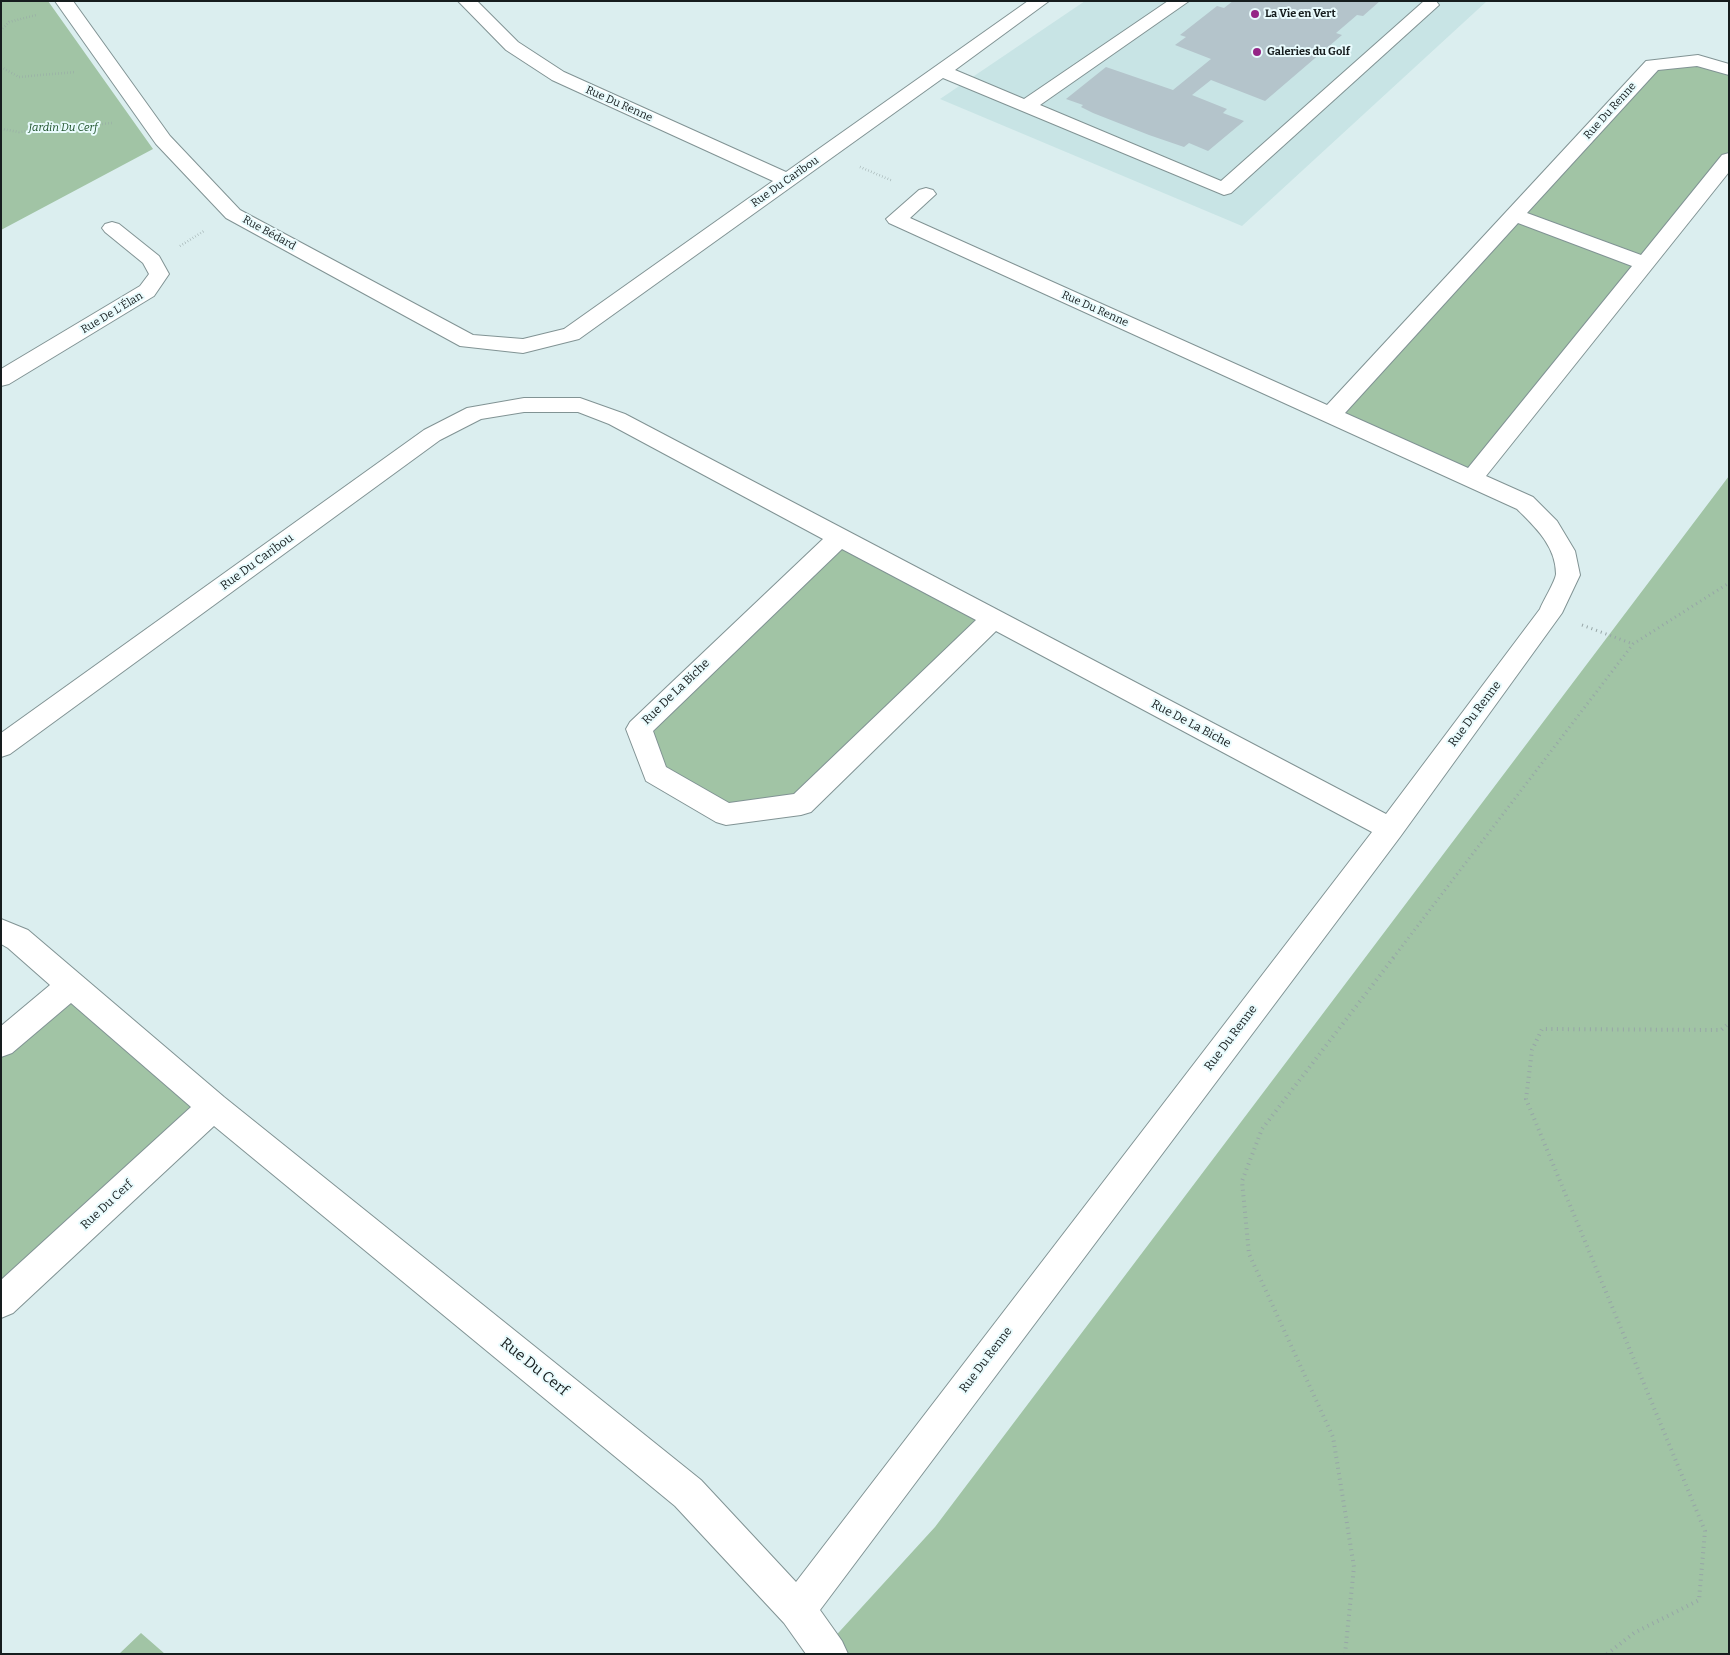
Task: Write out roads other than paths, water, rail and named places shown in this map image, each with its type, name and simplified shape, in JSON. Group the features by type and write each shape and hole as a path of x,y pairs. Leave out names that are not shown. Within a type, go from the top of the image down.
{"street":[{"name":"Rue Bédard","path":"64,1 164,140 233,214 468,341 523,346"},
{"name":"Rue Du Renne","path":"467,1 512,46 558,76 787,180"},
{"name":"Rue Du Caribou","path":"523,346 571,334 1040,1"},
{"path":"1026,106 1180,1"},
{"path":"942,71 1224,189 1430,5"},
{"name":"Rue Du Renne","path":"1330,415 1652,65 1698,60 1729,70"},
{"path":"1472,478 1729,159"},
{"name":"Rue Du Renne","path":"797,1610 1390,829 1550,613 1568,575 1563,551 1549,527 1525,503 896,219 926,194"},
{"path":"1515,215 1645,264"},
{"name":"Rue De L'Élan","path":"1,379 147,291 159,274 152,260 112,228"},
{"name":"Rue Du Caribou","path":"1,747 432,435 475,413 524,405"},
{"name":"Rue De La Biche","path":"524,405 580,405 617,419 1390,829"},
{"name":"Rue De La Biche","path":"838,537 639,729 654,774 726,814 801,804 993,619"},
{"name":"Rue Du Cerf","path":"1,930 18,940 213,1107 688,1493 797,1610 829,1654"},
{"path":"1,1044 71,985"},
{"name":"Rue Du Cerf","path":"1,1302 213,1107"}],"place":[{"name":"La Vie en Vert","path":"1255,14"},
{"name":"Galeries du Golf","path":"1257,52"}],"park label":[{"name":"Jardin Du Cerf","path":"63,128"}]}
